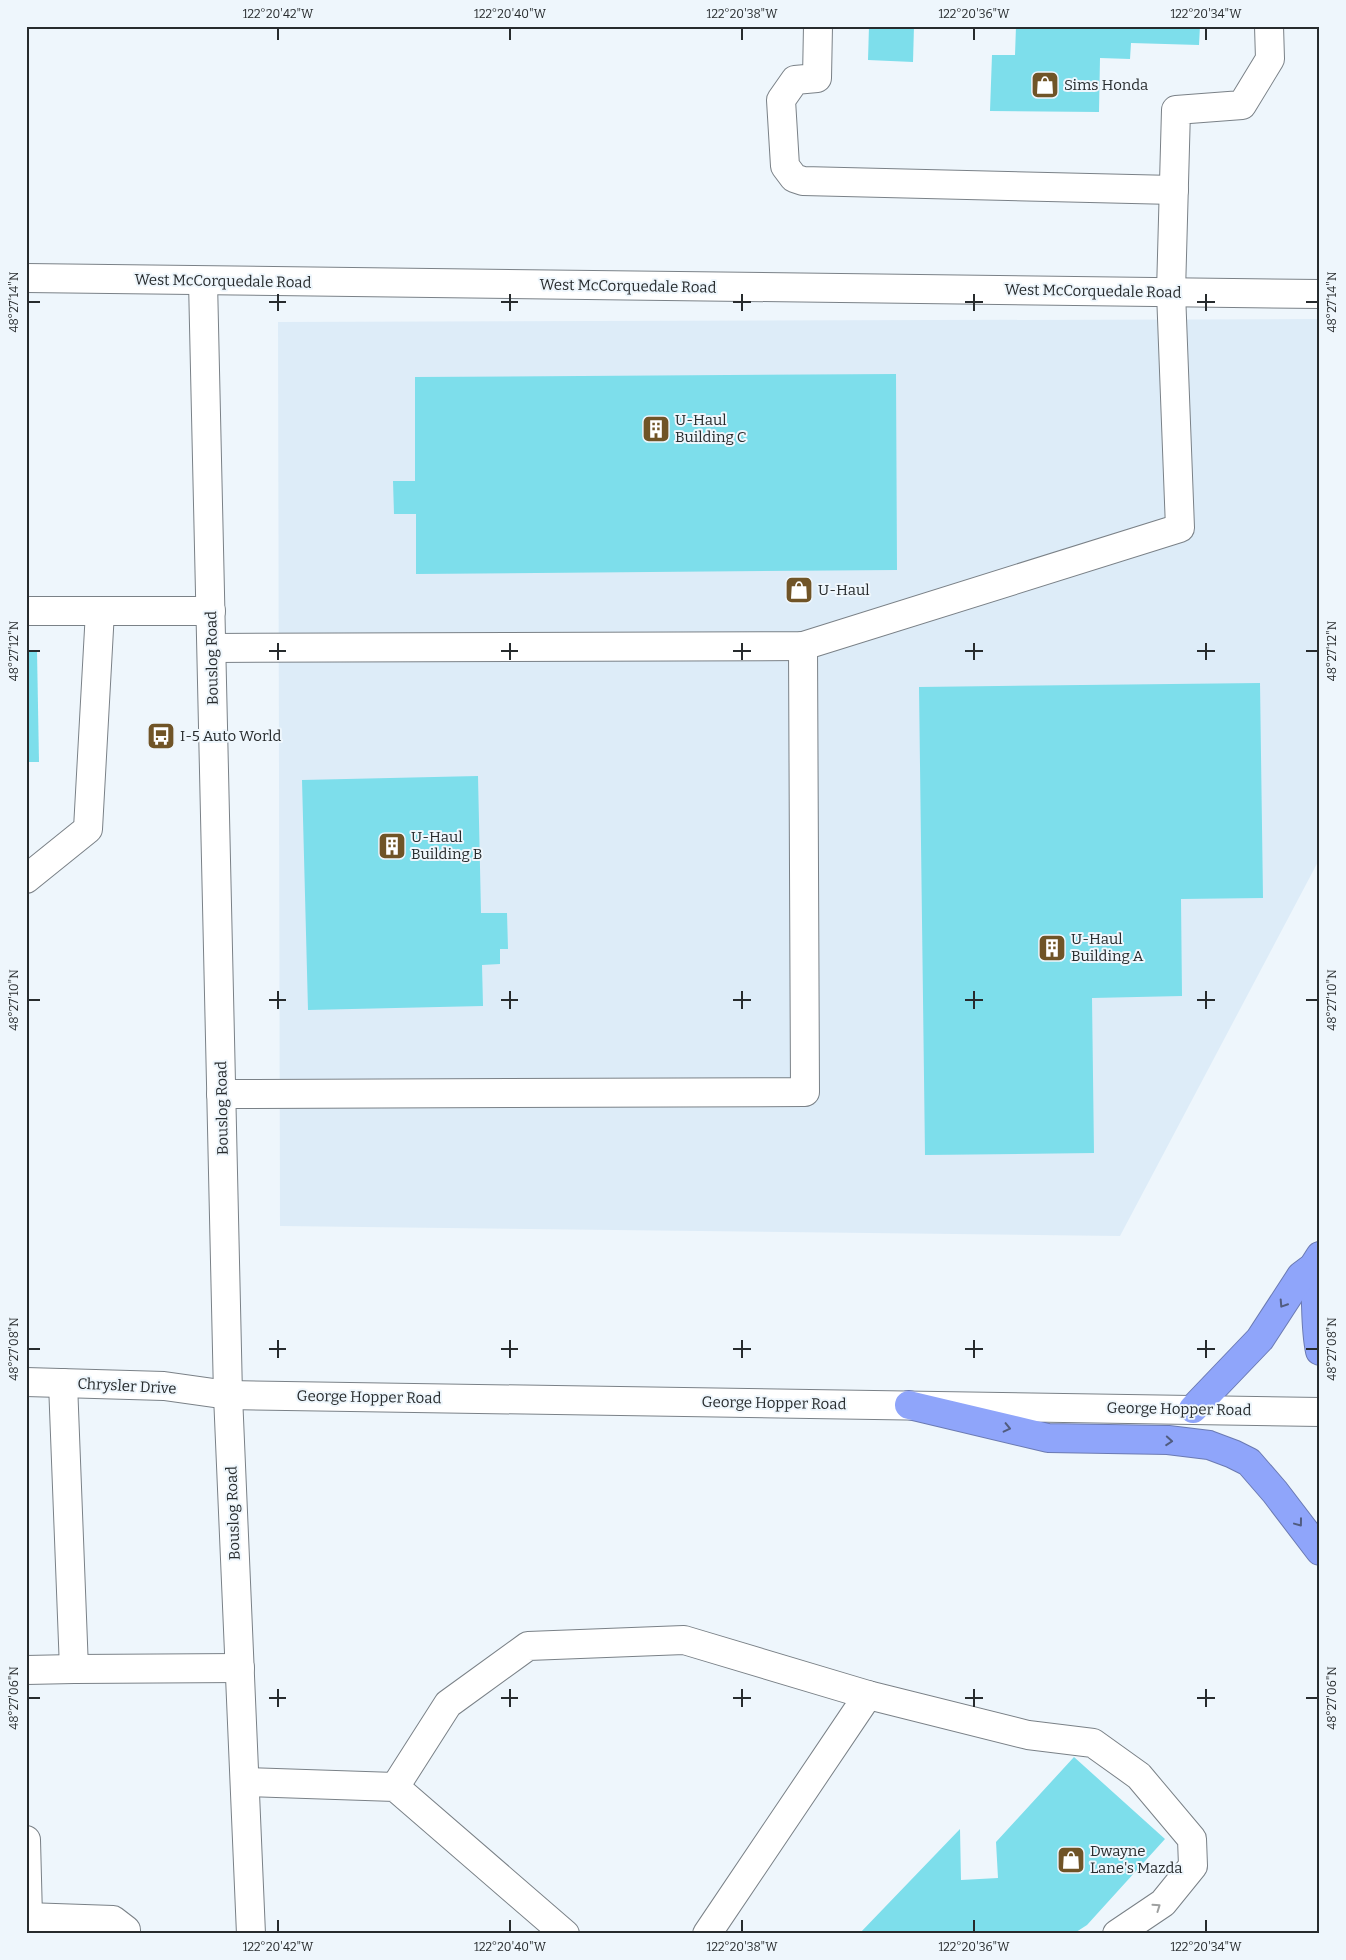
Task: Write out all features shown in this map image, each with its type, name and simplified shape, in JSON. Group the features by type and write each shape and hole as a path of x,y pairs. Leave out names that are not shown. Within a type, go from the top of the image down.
{"highway":[{"path":"1316,1262 1316,1333 1320,1351"},
{"path":"1193,1409 1260,1339 1301,1276 1316,1262"},
{"path":"909,1405 1048,1438 1168,1440 1209,1445 1249,1462 1276,1492 1320,1550"}],"street":[{"path":"818,26 817,78 795,80 781,100 785,166 794,178 803,181 1174,190"},
{"path":"212,648 803,646 1180,528 1171,292 1176,110 1242,105 1270,59 1269,26"},
{"name":"West McCorquedale Road","path":"26,278 203,282 1320,294"},
{"name":"Bouslog Road","path":"203,282 228,1395 251,1934"},
{"path":"26,611 211,611"},
{"path":"26,879 88,829 100,611"},
{"path":"221,1094 804,1092 803,646"},
{"name":"Chrysler Drive","path":"26,1382 164,1386 228,1395"},
{"path":"63,1383 74,1669"},
{"name":"George Hopper Road","path":"228,1395 1320,1412"},
{"path":"396,1787 448,1704 528,1646 684,1640 868,1695 1028,1735 1093,1743 1139,1776 1192,1839 1193,1866 1163,1903 1117,1934"},
{"path":"26,1670 240,1668"},
{"path":"708,1934 868,1695"},
{"path":"245,1782 396,1787 565,1934"},
{"path":"26,1840 27,1917 113,1920 126,1930 126,1934"}],"shaded area":[{"name":"U-Haul","path":"1320,319 1320,858 1120,1236 280,1226 278,322"}],"building":[{"path":"869,26 914,26 913,62 868,60"},
{"name":"Sims Honda","path":"1016,26 1200,26 1199,45 1131,43 1130,59 1100,58 1099,112 990,111 992,55 1015,55"},
{"name":"U-Haul Building C","path":"896,374 897,570 416,574 416,514 394,514 393,481 415,481 415,377"},
{"path":"26,651 37,651 39,762 26,762"},
{"name":"U-Haul Building A","path":"1260,683 1263,898 1181,899 1182,996 1092,998 1094,1153 925,1155 919,687"},
{"name":"U-Haul Building B","path":"478,776 481,913 507,913 508,949 500,949 500,964 482,965 483,1006 308,1010 302,780"},
{"name":"Dwayne Lane's Mazda","path":"1074,1757 1165,1839 1087,1925 1073,1934 859,1934 960,1829 961,1880 998,1878 996,1842"}],"place":[{"name":"Sims Honda","path":"1045,85"},
{"name":"U-Haul Building C","path":"656,429"},
{"name":"U-Haul","path":"799,590"},
{"name":"I-5 Auto World","path":"161,736"},
{"name":"U-Haul Building B","path":"392,846"},
{"name":"U-Haul Building A","path":"1052,948"},
{"name":"Dwayne Lane's Mazda","path":"1071,1860"}]}
